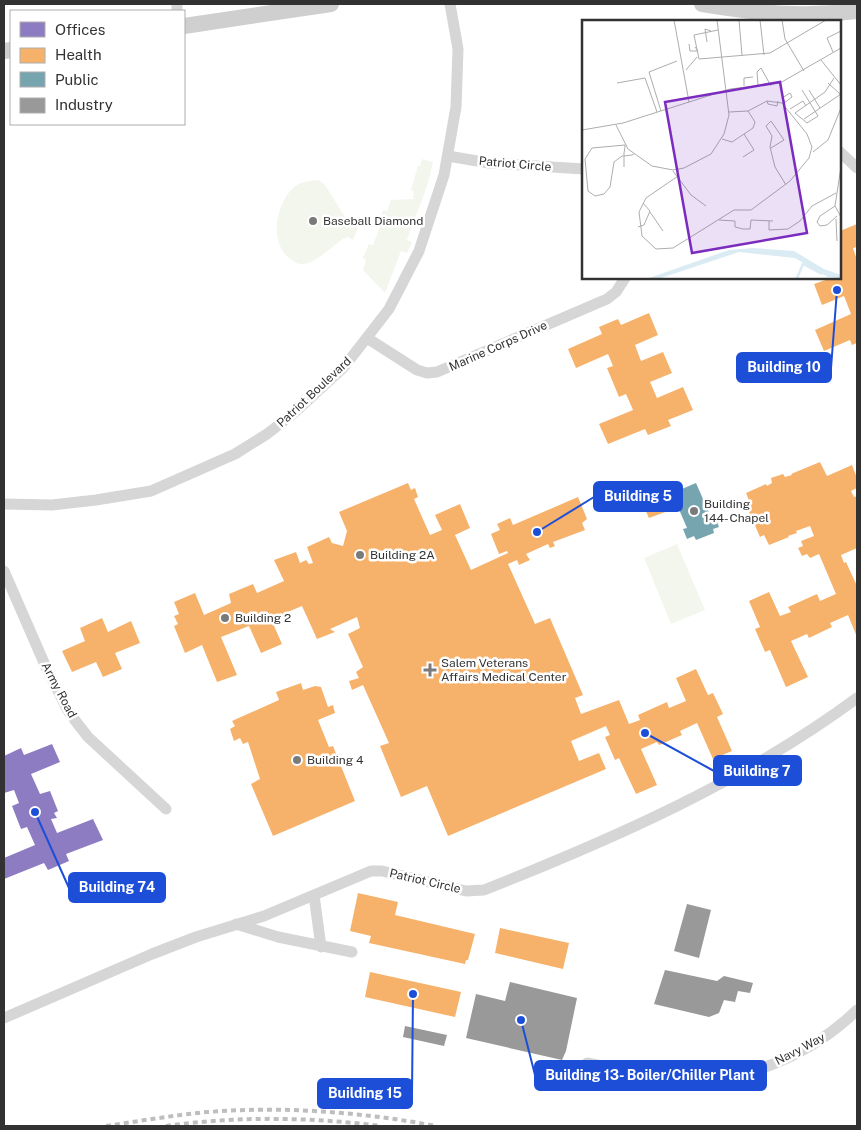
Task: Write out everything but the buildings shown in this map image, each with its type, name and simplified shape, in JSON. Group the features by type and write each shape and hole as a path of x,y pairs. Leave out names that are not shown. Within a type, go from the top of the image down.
{"main road":[{"path":"185,26 331,4"},
{"path":"702,4 790,15 857,11"}],"street":[{"name":"Patriot Boulevard","path":"4,504 52,505 96,500 150,490 235,454 267,434 294,413 344,367 389,309 419,251 444,175 456,107 458,49 450,4"},
{"path":"841,153 857,168"},
{"name":"Patriot Circle","path":"448,156 489,163 582,169"},
{"name":"Marine Corps Drive","path":"367,338 417,370 427,373 438,372 607,299 616,292 624,279"},
{"name":"Army Road","path":"4,571 45,666 67,709 88,737 125,769 166,809"},
{"name":"Patriot Circle","path":"4,1018 161,951 196,937 264,916 362,873 382,871 466,891 484,890 614,836 690,800 802,736 857,698"},
{"path":"314,895 321,946"},
{"path":"236,924 278,937 352,952"},
{"name":"Navy Way","path":"587,1063 649,1076 683,1080 731,1076 757,1070 798,1052 827,1035 857,1010"}],"shaded area":[{"path":"422,159 433,162 425,192 407,240 412,242 407,253 401,251 385,293 363,270 366,260 363,258 369,244 373,245 382,222 379,220 383,210 387,211 391,200 413,199 414,191 411,190"},
{"name":"Baseball Diamond","path":"319,180 325,185 345,217 358,228 353,240 348,237 343,239 313,261 299,264 289,258 279,243 277,223 279,213 282,203 293,188 305,182"},
{"path":"677,544 705,610 671,624 644,558"}],"railway":[{"path":"106,1126 170,1116 237,1110 294,1110 351,1114 436,1126"},
{"path":"166,1126 247,1119 300,1119 381,1126"}],"place":[{"name":"Baseball Diamond","path":"313,221"},
{"name":"Building 10","path":"837,290"},
{"name":"Building 144- Chapel","path":"694,511"},
{"name":"Building 5","path":"537,532"},
{"name":"Building 2A","path":"360,555"},
{"name":"Building 2","path":"225,618"},
{"name":"Salem Veterans Affairs Medical Center","path":"430,670"},
{"name":"Building 7","path":"645,733"},
{"name":"Building 4","path":"297,760"},
{"name":"Building 74","path":"35,812"},
{"name":"Building 15","path":"413,994"},
{"name":"Building 13- Boiler/Chiller Plant","path":"521,1020"}]}
